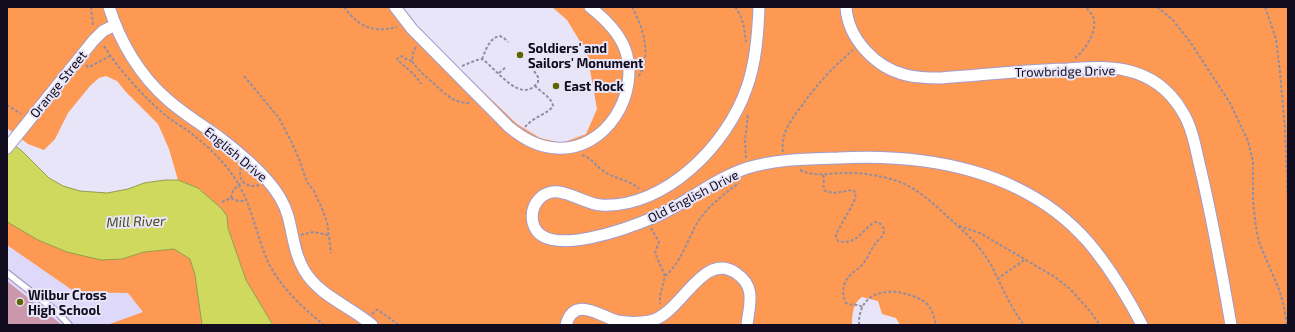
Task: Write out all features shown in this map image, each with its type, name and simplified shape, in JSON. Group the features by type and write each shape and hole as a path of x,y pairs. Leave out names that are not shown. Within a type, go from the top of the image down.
{"street":[{"name":"English Drive","path":"109,7 115,25 126,48 158,91 168,101 220,138 266,179 283,202 288,214 296,254 300,263 314,283 324,292 363,317 371,320"},
{"path":"395,7 406,22 509,127 534,143 555,148 578,145 603,130 615,118 627,92 629,83 628,64 624,48 614,31 590,7"},
{"name":"Old English Drive","path":"759,7 754,62 747,87 734,117 704,157 689,171 658,191 645,197 620,204 597,205 587,203 563,192 545,194 539,199 532,212 533,220 538,232 550,239 569,241 623,229 658,216 710,184 728,175 749,168 787,160 851,157 903,158 964,168 994,177 1016,186 1037,198 1057,212 1089,243 1119,283 1142,325"},
{"name":"Trowbridge Drive","path":"846,7 850,26 861,44 875,58 894,71 906,75 924,78 952,77 1059,69 1098,68 1124,70 1136,73 1157,83 1175,100 1190,128 1206,191 1231,325"},
{"name":"Orange Street","path":"7,148 93,41 104,31 115,25"},
{"path":"566,325 572,314 587,309 617,320 632,322 652,321 660,318 669,311 698,278 718,268 732,270 737,273 746,283 751,297 747,325"}],"lane":[{"path":"7,273 57,312 69,325"}],"path":[{"path":"91,7 93,25"},
{"path":"344,7 362,25 384,29 399,26 406,22"},
{"path":"629,83 635,80 641,73 646,52 639,20 632,7"},
{"path":"735,7 740,12 744,23 746,45"},
{"path":"1072,60 1084,49 1093,31 1093,17 1086,7"},
{"path":"1157,7 1172,19 1201,57 1230,103 1248,141 1253,161 1254,202 1259,242 1280,292 1287,325"},
{"path":"1265,7 1276,39 1280,72 1285,129 1288,207"},
{"path":"455,72 465,65 482,59 487,47 494,38 500,36 508,42"},
{"path":"412,61 414,49 422,38"},
{"path":"861,44 833,67 793,118 785,131 783,140 787,160 797,169 814,175 862,173 898,181 922,194 958,226 983,253 992,266 1014,312 1024,325"},
{"path":"104,46 110,56 132,82 159,109 207,147 226,167 239,184 269,264 299,304 324,325"},
{"path":"86,65 88,67 91,66 110,56"},
{"path":"420,84 416,76 397,59 402,56 412,61 419,70 443,93 457,101 463,103 474,102"},
{"path":"482,59 518,90 527,90 535,86 539,79 532,68"},
{"path":"499,73 506,67"},
{"path":"244,76 279,118 291,141 307,182 314,191 323,210 327,222 332,253"},
{"path":"532,119 547,112 553,106 553,102 535,86"},
{"path":"7,105 22,115"},
{"path":"749,109 745,151 749,168"},
{"path":"586,157 594,161 603,171 632,183 641,192"},
{"path":"246,160 241,166 239,172 242,182 246,185 254,186 260,184 266,179"},
{"path":"823,175 825,181 825,192 834,193 852,190 856,193 854,202 836,234 838,241 847,241 856,238 875,222 882,225 884,229 883,236 873,246 863,263 849,275 845,284 843,294 846,304 859,305 862,307"},
{"path":"661,308 660,296 665,276 678,261 694,228 703,214 741,181"},
{"path":"231,198 233,190 242,182"},
{"path":"222,202 231,198 238,201 246,201"},
{"path":"650,225 659,242 655,253 665,276"},
{"path":"958,226 980,233 1055,276 1070,289 1100,325"},
{"path":"293,238 313,232 328,235"},
{"path":"997,279 1026,259"},
{"path":"859,325 860,313 866,301 879,293 900,292 914,296 927,304 931,309 936,325"},
{"path":"371,320 376,310 378,310 398,325"}],"shaded area":[{"path":"7,7 401,7 429,40 517,124 540,138 562,143 586,134 597,109 587,53 567,20 552,7 1288,7 1288,325 900,325 896,318 882,314 878,301 862,297 855,306 852,325 273,325 246,280 228,228 227,216 221,208 198,188 178,180 169,149 158,124 117,81 106,76 99,78 90,86 68,113 55,139 44,150 28,144 7,128"},
{"path":"7,221 38,240 67,252 122,259 144,252 174,249 190,259 195,275 202,325 107,325 143,312 128,293 75,292 7,245"},
{"path":"7,224 193,325 7,325"}],"water":[{"name":"Mill River","path":"7,140 22,151 49,178 63,186 80,191 107,193 128,189 144,183 165,180 178,180 198,188 221,208 227,216 228,228 246,280 273,325 202,325 195,275 190,259 174,249 144,252 122,259 101,260 67,252 38,240 9,223 7,221"}],"building":[{"name":"Wilbur Cross High School","path":"7,281 62,325 7,325"}],"place":[{"name":"Soldiers' and Sailors' Monument","path":"520,55"},
{"name":"East Rock","path":"556,86"},
{"name":"Wilbur Cross High School","path":"20,302"}]}
